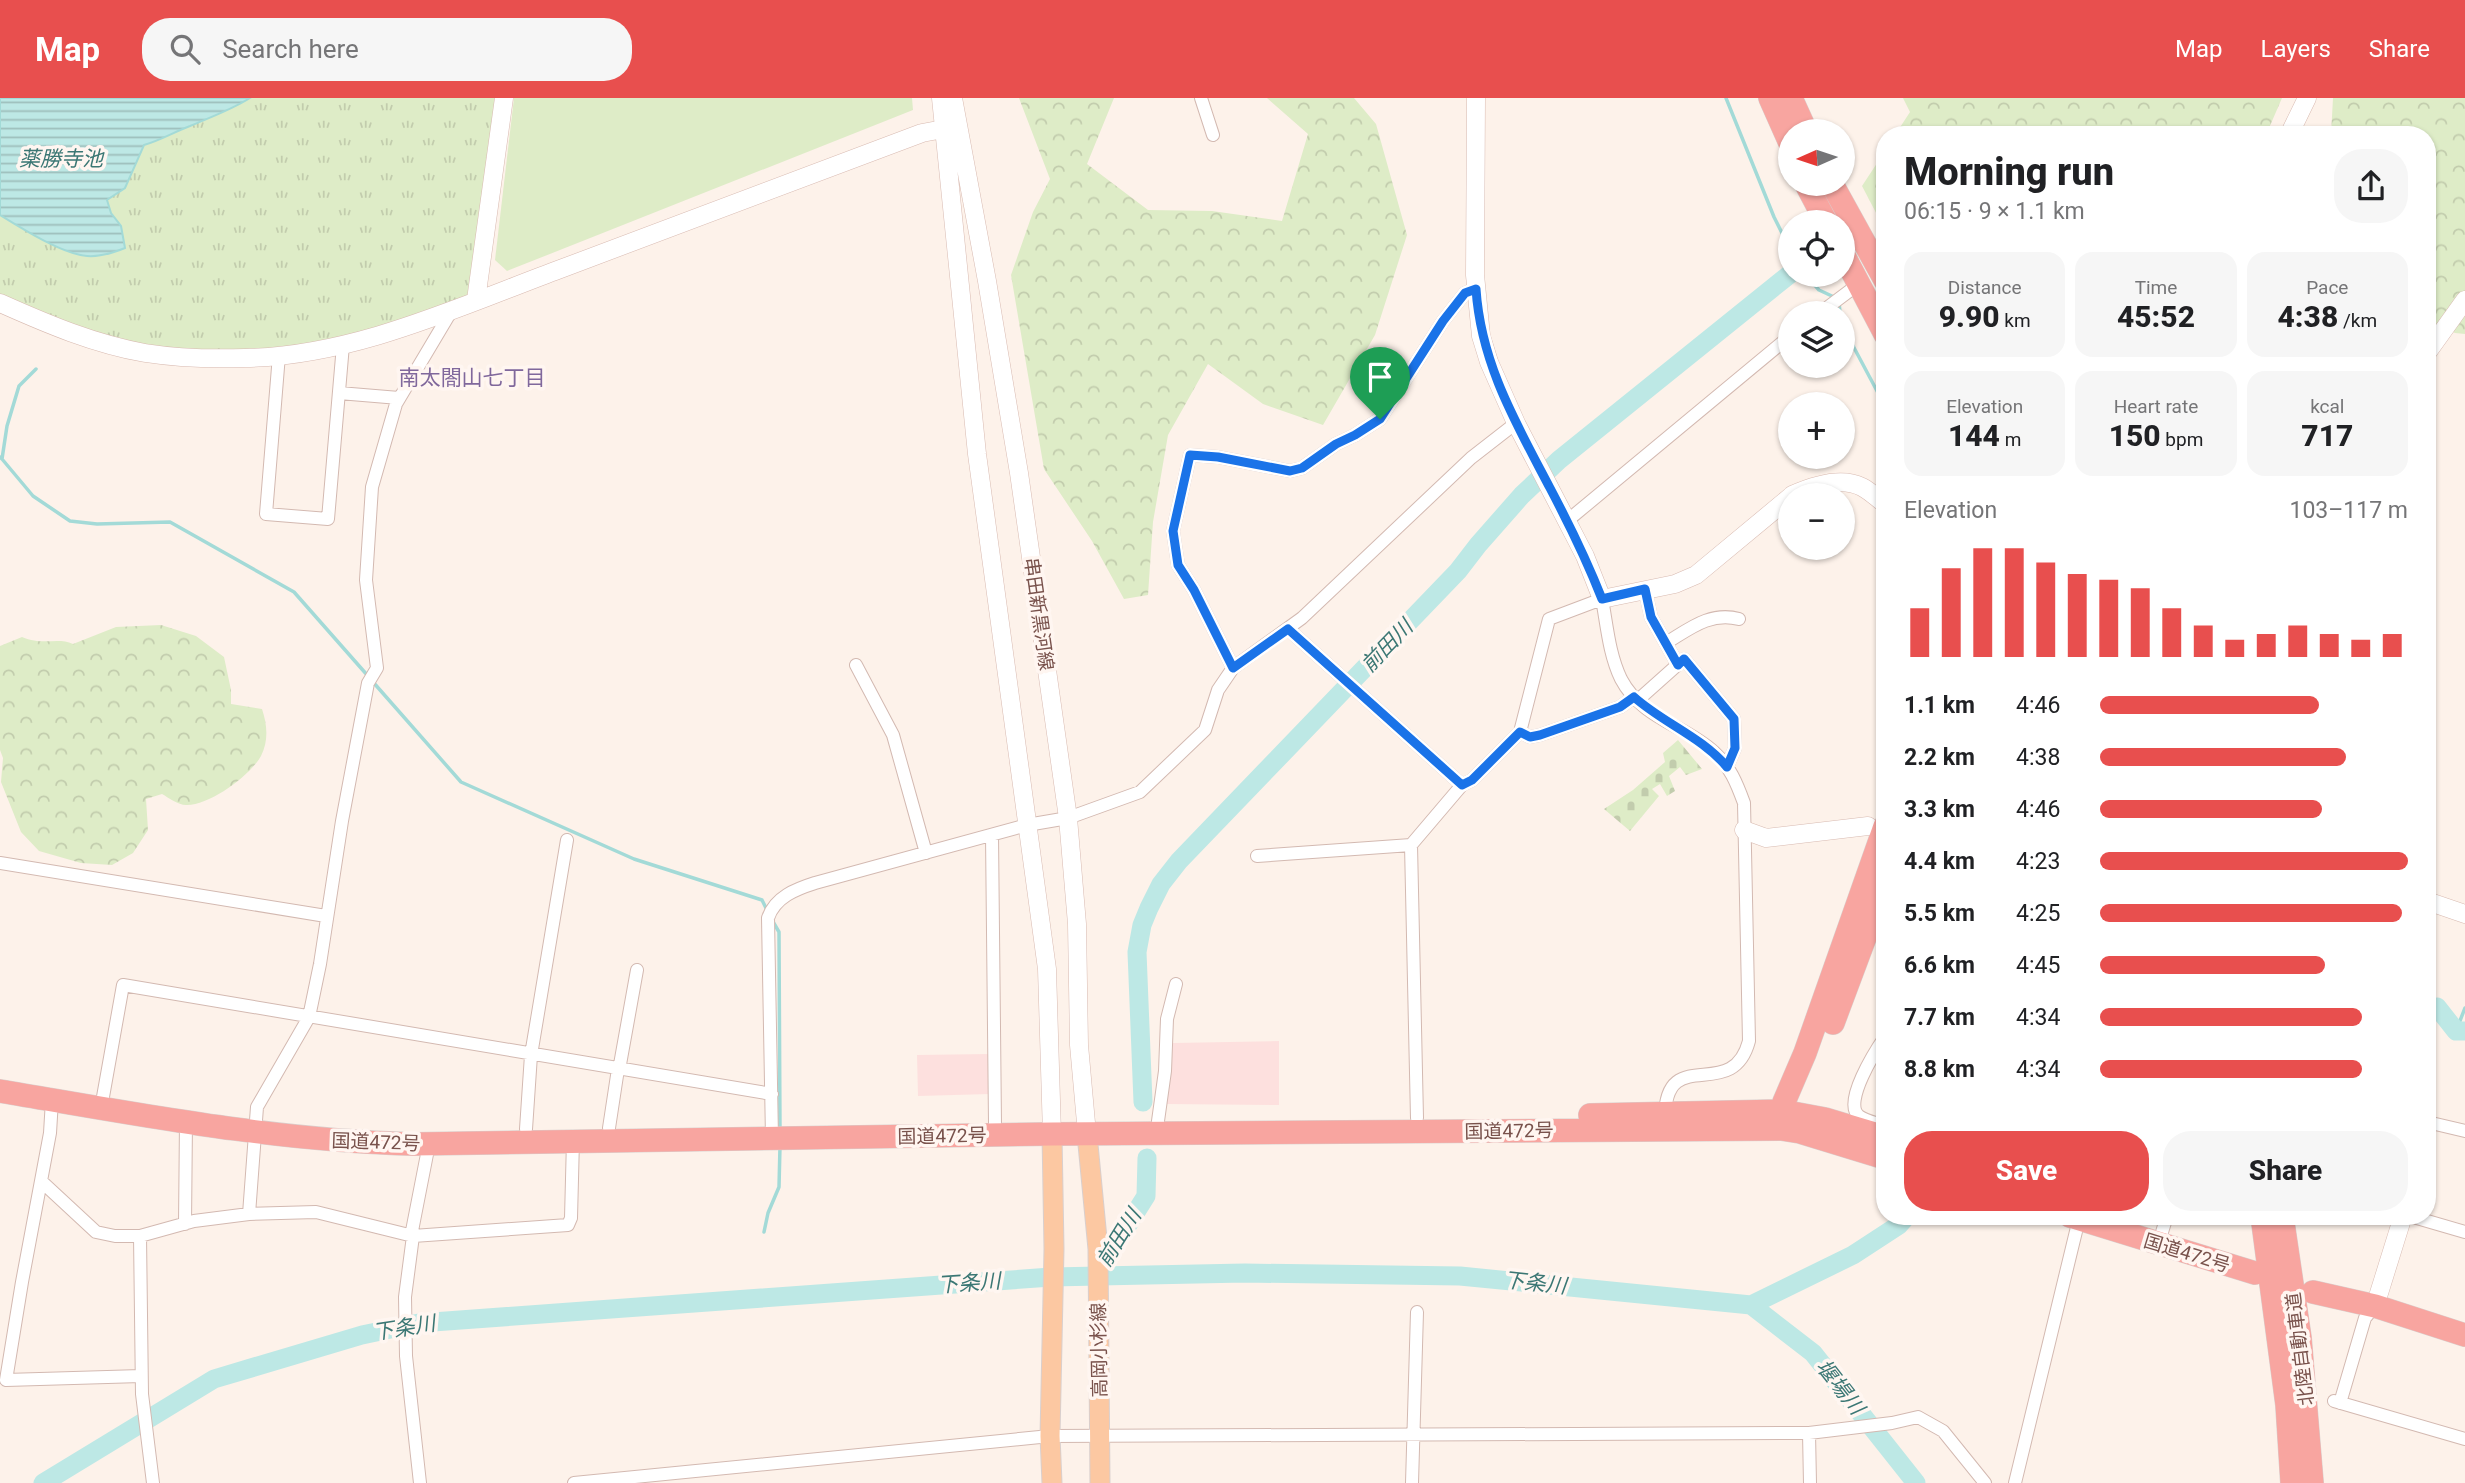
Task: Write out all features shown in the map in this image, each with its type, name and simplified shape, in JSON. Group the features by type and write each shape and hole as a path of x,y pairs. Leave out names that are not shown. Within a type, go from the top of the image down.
{"highway":[{"path":"1770,98 1782,119"},
{"path":"1791,98 1792,119"},
{"path":"1839,196 1876,264"},
{"path":"1855,266 1876,304"},
{"path":"1855,277 1876,317"},
{"path":"1786,1118 1848,935 1876,826"},
{"path":"1786,1118 1808,1088 1876,908"},
{"name":"国道472号","path":"0,1076 186,1121 413,1131 610,1128 772,1132 1786,1118 1800,1132 1876,1137"},
{"name":"国道472号","path":"0,1091 52,1100 103,1101 256,1124 349,1143 573,1140 995,1124 1052,1129"},
{"name":"国道472号","path":"1086,1128 1158,1121 1416,1118 1665,1121"},
{"name":"国道472号","path":"2099,1225 2255,1273"},
{"name":"北陸自動車道","path":"2263,1225 2287,1405 2292,1483"},
{"name":"北陸自動車道","path":"2283,1225 2300,1338 2312,1483"},
{"path":"2313,1292 2375,1306 2465,1335"}],"main road":[{"name":"高岡小杉線","path":"1086,1128 1097,1249 1100,1483"},
{"path":"1052,1129 1052,1483"}],"street":[{"path":"476,300 503,98"},
{"name":"串田新黒河線","path":"942,98 987,281 1019,473 1068,818 1077,924 1079,1045 1086,1128"},
{"name":"串田新黒河線","path":"953,98 951,127 977,454 1047,969 1052,1129"},
{"path":"1201,98 1213,135"},
{"path":"1476,98 1476,289 1477,311 1485,349 1516,423 1585,556 1602,599 1612,656 1621,679 1636,699 1659,718 1714,751 1737,784 1744,803 1749,1041 1742,1061 1729,1070 1694,1075 1678,1081 1668,1092 1665,1121"},
{"path":"2293,126 2307,98"},
{"path":"0,303 84,337 145,353 220,358 279,355 343,345 452,309 922,133 951,127"},
{"path":"1836,301 1856,286"},
{"path":"1233,668 1194,590 1178,565 1173,531 1190,455 1218,457 1290,471 1302,468 1336,444 1380,419 1443,321 1465,293 1476,289"},
{"path":"2436,340 2465,300"},
{"path":"249,1213 257,1107 309,1017 368,682 377,668 366,580 372,487 399,398 452,309"},
{"path":"279,355 266,514 328,519 343,345"},
{"path":"1567,521 1778,346"},
{"path":"339,393 399,398"},
{"path":"772,1132 768,918 776,903 796,889 1027,825 1068,818 1140,792 1205,730 1218,690 1233,668 1288,629 1376,550 1471,458 1516,423"},
{"path":"1830,483 1848,483"},
{"path":"1855,485 1876,497"},
{"path":"1416,1118 1411,845 1462,785 1472,780 1520,732 1549,619 1602,599 1675,584 1696,575 1778,507"},
{"path":"1645,589 1651,617 1678,665"},
{"path":"1666,643 1700,621 1732,617 1739,619"},
{"path":"1288,629 1462,785"},
{"path":"1520,732 1530,737 1540,735 1620,707 1636,699 1684,659 1734,719 1735,748 1727,767"},
{"path":"856,665 893,735 926,853"},
{"path":"1744,830 1766,838 1876,826"},
{"path":"992,835 995,1124"},
{"path":"526,1129 531,1055 567,840"},
{"path":"1257,856 1411,845"},
{"path":"0,863 326,916"},
{"path":"2436,904 2465,914"},
{"path":"610,1128 638,970"},
{"path":"1158,1121 1165,1071 1167,1019 1176,984"},
{"path":"103,1101 123,985 772,1094"},
{"path":"1876,1050 1856,1093 1854,1109 1858,1116 1876,1131"},
{"path":"52,1100 50,1133 6,1380 141,1376"},
{"path":"185,1224 186,1121"},
{"path":"2436,1124 2465,1131"},
{"path":"41,1181 96,1232 115,1236 140,1236 185,1224 249,1213 316,1212 412,1236 568,1225 572,1218 573,1140"},
{"path":"420,1483 405,1356 405,1297 412,1236 429,1144"},
{"path":"2436,1224 2465,1232"},
{"path":"2015,1483 2073,1225"},
{"path":"2158,1245 2164,1225"},
{"path":"2400,1225 2375,1306 2365,1318 2337,1402 2465,1439"},
{"path":"140,1236 141,1376 153,1483"},
{"path":"1412,1483 1417,1312"},
{"path":"574,1483 1050,1436 1809,1433 1892,1423 1917,1417 1943,1431 1985,1483"},
{"path":"1809,1433 1810,1483"}],"shaded area":[{"path":"1279,1041 1279,1105 1165,1104 1173,1043"},
{"path":"989,1054 990,1094 918,1096 917,1055"}],"green space":[{"path":"0,98 504,98 477,299 304,350 150,351 0,298"},
{"path":"514,98 912,98 913,110 507,271 495,260"},
{"path":"1019,98 1114,98 1087,164 1148,210 1212,211 1282,221 1308,134 1267,98 1354,98 1376,124 1407,235 1375,335 1323,425 1263,404 1208,364 1168,435 1153,522 1148,595 1124,599 1092,541 1044,469 1011,275 1033,212 1050,179"},
{"path":"1903,98 2282,98 2270,126 1901,126 1910,112"},
{"path":"2333,98 2465,98 2465,334 2455,333 2436,324 2436,126 2331,126"},
{"path":"1876,165 1876,213 1862,186"},
{"path":"161,625 196,636 224,657 231,704 262,709 266,732 261,756 239,781 206,801 183,805 162,794 146,799 148,830 133,853 112,865 81,863 39,851 21,832 1,782 3,758 0,750 0,646 22,637 73,644 116,627"},
{"path":"1678,740 1702,769 1686,775 1680,767 1669,776 1675,791 1667,796 1660,784 1652,789 1659,796 1630,831 1604,809 1633,790 1665,762 1663,753"}],"water":[{"name":"薬勝寺池","path":"0,98 250,98 144,145 125,188 107,200 111,213 121,226 125,248 92,256 54,246 0,215"}],"waterway":[{"path":"1726,98 1778,225"},
{"name":"前田川","path":"1143,1102 1137,952 1142,925 1161,884 1179,861 1458,571 1522,495 1559,460 1778,284"},
{"path":"1816,287 1834,297"},
{"path":"1855,350 1876,389"},
{"path":"0,457 2,459 7,426 19,386 36,369"},
{"path":"2,459 33,496 70,521 97,524 170,522 294,592 368,676"},
{"path":"373,682 461,782 634,859 762,900 767,910"},
{"path":"772,920 779,932 780,1132"},
{"name":"下条川","path":"2436,1007 2456,1031 2465,1031"},
{"path":"2456,1031 2465,1008"},
{"path":"764,1232 768,1213 779,1187 780,1146"},
{"name":"前田川","path":"1095,1277 1146,1196 1147,1158"},
{"name":"下条川","path":"43,1483 214,1379 362,1335 419,1323 1051,1277 1245,1273 1460,1276 1751,1305 1853,1255 1899,1225"},
{"name":"堰場川","path":"1751,1305 1813,1353 1916,1483"}],"district":[{"name":"南太閤山七丁目","path":"472,378"}],"route":[{"path":"1476,289 1481,335 1489,362 1516,423 1585,556 1602,599 1645,589 1651,617 1678,665 1684,659 1734,719 1735,748 1727,767 1714,751 1659,718 1634,697 1620,707 1540,735 1530,737 1520,732 1472,780 1462,785 1288,629 1233,668 1194,590 1178,565 1173,531 1190,455 1218,457 1290,471 1302,468 1336,444 1380,419 1418,356 1443,321 1465,293 1476,289"}]}
